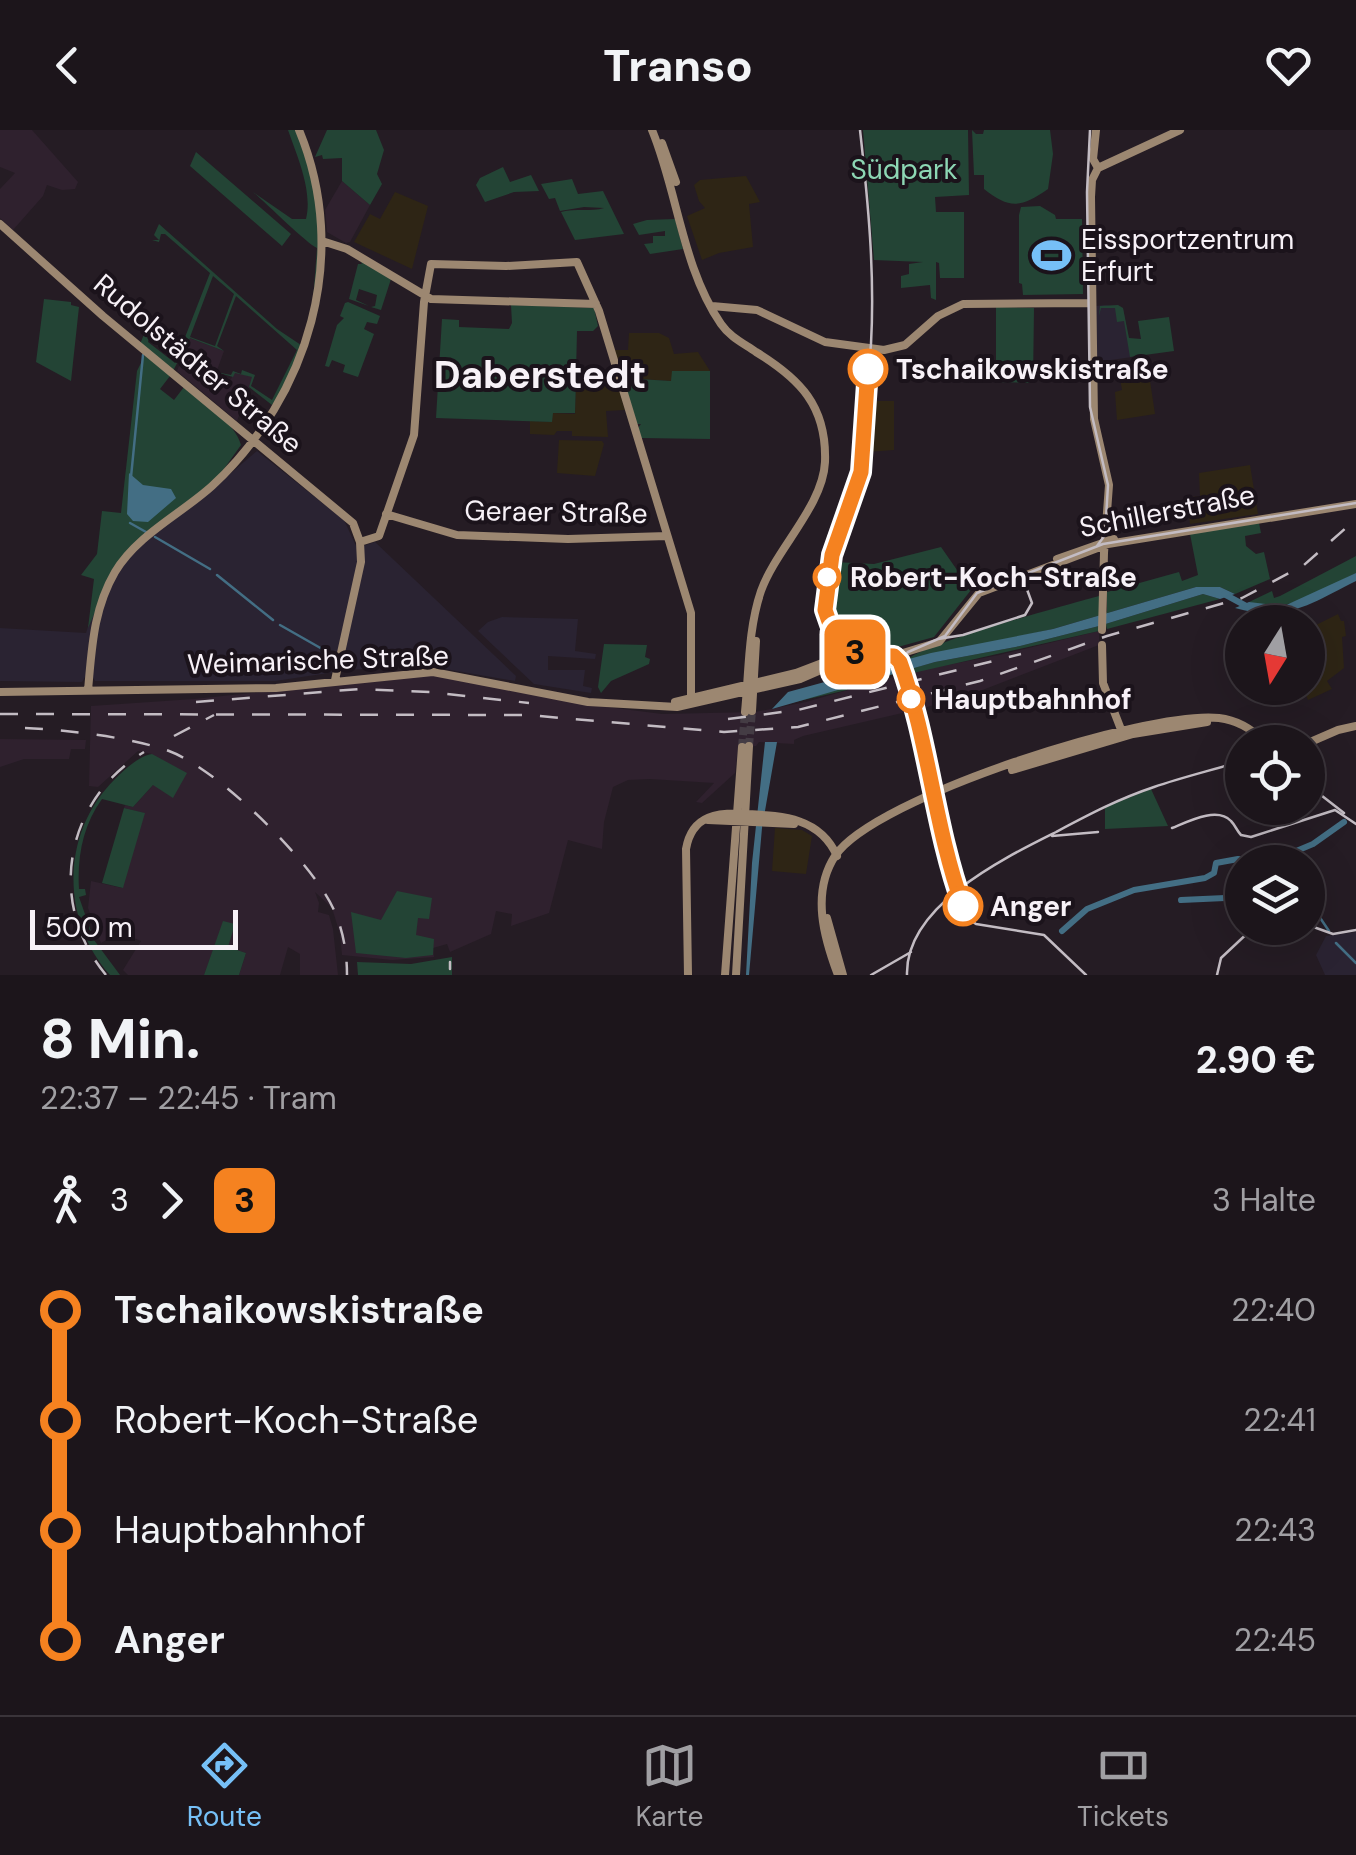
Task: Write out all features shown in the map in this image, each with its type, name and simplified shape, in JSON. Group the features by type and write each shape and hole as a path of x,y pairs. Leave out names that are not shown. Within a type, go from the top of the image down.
{"main road":[{"path":"252,439 263,429 298,365 320,281 322,240 317,187 300,130"},
{"path":"654,130 672,170 697,264 714,306 745,345 804,388 818,420 824,453 818,488 765,583 756,616 751,687"},
{"path":"1096,130 1092,159 1098,168"},
{"path":"1102,628 1109,483 1094,421 1092,184 1098,168 1178,130"},
{"name":"Rudolstädter Straße","path":"0,224 86,302 346,516 360,542"},
{"path":"322,240 347,249 425,296 440,300 596,304"},
{"path":"335,678 361,566 360,542 378,537 414,435 431,264 506,266 577,262 596,304 692,616 691,701"},
{"path":"714,306 757,310 822,341 894,349 910,342 938,316 963,304 1092,303"},
{"path":"89,688 96,617 116,572 141,542 221,476 282,398"},
{"path":"244,448 265,449 263,429"},
{"path":"240,430 244,448"},
{"name":"Schillerstraße","path":"899,652 941,636 977,590 1104,545 1356,503"},
{"name":"Geraer Straße","path":"386,514 456,534 568,539 667,536"},
{"path":"726,696 738,699 748,711 756,656 756,616"},
{"path":"1102,644 1103,683 1122,733"},
{"path":"751,687 800,678 848,659 899,652"},
{"path":"751,687 847,655 899,652"},
{"path":"756,656 770,673 782,676"},
{"path":"336,665 350,675"},
{"name":"Weimarische Straße","path":"335,678 433,670 547,692 658,704 726,696 751,687"},
{"name":"Weimarische Straße","path":"0,690 265,685 444,673 588,702 659,708 751,687"},
{"path":"1106,734 1112,712"},
{"path":"840,975 829,944 827,905 838,855 870,826 944,787 1122,733 1208,718 1237,725"},
{"path":"1325,735 1356,726"},
{"path":"1068,750 1106,734 1122,733"},
{"path":"724,975 745,817 740,791 746,746 745,817 736,975"},
{"path":"721,813 740,791"},
{"path":"688,975 686,848 688,837 699,823 721,813 782,819 817,830 838,855"},
{"path":"699,823 745,817"},
{"path":"782,819 810,829 838,855"}],"shaded area":[{"path":"0,130 32,130 78,182 75,189 47,185 43,196 13,230 0,218 0,189 15,173 0,167"},
{"path":"746,176 760,202 749,204 753,247 702,260 687,216 705,208 694,185 700,180"},
{"path":"342,181 370,205 346,243 327,232 325,210"},
{"path":"395,192 428,206 412,269 354,242 370,214 380,219"},
{"path":"1096,306 1123,308 1132,357 1097,362"},
{"path":"629,333 659,333 669,338 674,354 698,352 710,371 672,371 672,381 623,378 614,350 628,350"},
{"path":"190,338 224,351 216,373 231,379 234,372 253,377 237,421 177,371"},
{"path":"1147,361 1155,414 1117,420 1115,392 1122,390 1118,366"},
{"path":"576,379 616,380 625,410 606,411 608,437 572,436 572,431 530,434 530,421 552,422 552,413 575,414"},
{"path":"868,401 894,401 894,450 867,452"},
{"path":"559,440 602,441 595,476 557,473"},
{"path":"257,451 344,520 357,548 375,542 516,676 515,681 422,665 275,681 95,681 92,676 82,682 0,681 0,628 86,633 121,560 220,475 224,479"},
{"path":"1250,465 1258,514 1190,524 1188,508 1193,507 1192,497 1200,496 1199,473"},
{"path":"1338,614 1344,621 1346,636 1342,637 1344,668 1327,681 1332,689 1325,692 1325,620"},
{"path":"502,617 578,619 575,651 596,654 595,659 548,656 548,670 585,670 583,686 592,688 591,693 534,684 478,631"},
{"path":"1099,631 1099,645 980,691 803,736 794,744 759,742 756,746 738,748 735,773 702,803 696,802 714,783 650,779 628,780 613,787 602,849 568,840 549,913 511,926 512,914 496,911 491,934 450,952 447,944 433,948 434,957 392,960 342,955 332,908 315,892 318,912 329,915 333,929 338,975 300,975 300,954 288,947 280,975 239,975 246,953 228,947 224,921 204,975 128,975 123,970 141,941 120,932 101,943 88,908 91,881 122,888 144,813 124,808 133,807 153,785 152,754 138,751 98,787 89,786 91,706 427,675 576,703 662,714 755,712 911,672"},
{"path":"0,739 86,740 85,749 71,749 69,759 24,759 0,767"},
{"path":"775,828 802,830 812,836 806,874 772,871"},
{"path":"1356,932 1356,975 1325,975 1316,955 1325,945 1326,936"}],"green space":[{"path":"288,130 298,130 308,163 319,235 319,271 306,342 292,375 272,405 249,387 252,377 235,373 233,377 216,372 231,375 233,371 241,374 242,370 255,375 251,386 272,400 297,350 236,296 217,346 224,351 190,338 173,371 140,344 145,332 150,334 148,342 175,363 210,273 165,234 161,234 159,242 152,240 159,240 154,235 159,224 277,329 301,345 313,301 317,248 253,192 292,219 306,219 306,185","holes":["213,276 234,294 215,346 190,337"]},
{"path":"327,130 376,130 384,150 377,174 382,184 370,205 342,181 342,158 315,157"},
{"name":"Südpark","path":"863,130 968,130 969,195 935,197 936,212 964,212 964,278 940,278 936,262 936,300 931,298 930,285 901,288 901,276 909,274 909,264 923,262 874,260"},
{"path":"972,130 983,134 984,130 1050,130 1053,154 1048,189 1016,204 984,189 984,175 974,175"},
{"path":"196,152 291,234 282,246 190,166"},
{"path":"503,167 510,182 531,175 539,191 514,192 485,202 476,185 480,178"},
{"path":"572,179 578,194 603,191 624,234 575,240 561,212 604,208 584,207 560,211 555,198 549,199 541,184"},
{"name":"Eissportzentrum Erfurt","path":"1040,206 1056,219 1082,219 1083,294 1023,295 1019,283 1019,215 1021,207"},
{"path":"675,219 683,249 650,254 644,244 653,243 653,236 665,236 665,231 639,235 633,224"},
{"path":"360,260 391,279 381,310 371,307 375,306 377,295 359,289 356,300 369,306 349,299 358,264 362,264"},
{"path":"44,299 71,302 79,307 71,381 36,362"},
{"path":"348,302 380,316 377,324 367,322 364,329 374,334 358,377 343,372 345,365 332,360 329,367 325,366"},
{"path":"511,305 594,308 598,326 593,331 577,331 576,373 556,373 556,380 576,381 575,413 553,413 552,422 436,418 442,319 459,320 459,327 509,329"},
{"path":"1100,306 1123,308 1129,338 1141,339 1138,321 1169,317 1174,351 1130,357 1124,321 1117,322 1115,308 1101,308 1099,316"},
{"path":"996,307 1034,308 1033,383 996,382"},
{"path":"145,355 170,376 160,389 174,400 184,387 225,421 241,445 216,480 149,531 110,578 88,628 94,579 81,575 97,554 102,511 121,513 137,371"},
{"path":"672,371 710,371 710,439 641,438 641,424 637,424 623,378 671,381"},
{"path":"1259,523 1261,533 1245,536 1246,546 1256,554 1264,552 1270,579 1235,594 1220,587 1196,587 1053,629 906,661 937,645 1099,596 1100,614 1107,612 1107,592 1179,572 1182,581 1198,575 1190,534"},
{"path":"941,547 971,590 934,637 887,650 859,651 839,634 827,600 834,562 874,564"},
{"path":"1356,556 1356,573 1318,593 1282,605 1249,602 1272,591 1274,598"},
{"path":"1203,594 1220,599 1107,629 1106,625 1099,627 1099,631 913,673 909,670 782,705 935,662 1099,626"},
{"path":"604,644 647,645 645,657 650,659 649,664 611,681 601,693 598,687"},
{"path":"152,754 187,773 173,798 153,785 133,807 102,799 90,820 80,853 79,889 85,889 86,895 79,897 94,940 120,975 110,975 82,928 75,902 77,850 84,824 97,800 128,767"},
{"path":"1151,789 1168,826 1105,829 1105,807"},
{"path":"124,808 145,813 123,888 102,883"},
{"path":"397,891 432,898 429,919 418,918 416,935 434,939 433,955 406,958 356,953 351,912 381,920"},
{"path":"223,921 235,924 228,947 246,953 239,975 204,975"},
{"path":"452,957 452,975 358,975 357,962 411,964"}],"water":[{"path":"129,473 143,485 171,489 176,498 148,522 133,521 127,514"},
{"path":"1356,573 1356,581 1326,597 1306,605 1286,605"},
{"path":"1196,587 1220,587 1235,594 1220,599 1203,594 1099,626 935,662 772,709 788,692 931,653 1053,629"},
{"path":"765,742 777,742 762,828 746,975 752,863"}],"waterway":[{"path":"131,477 143,355"},
{"path":"130,523 146,532"},
{"path":"155,537 210,569"},
{"path":"217,575 273,620"},
{"path":"1224,594 1244,605"},
{"path":"280,625 331,654"},
{"path":"1311,845 1344,822"},
{"path":"1062,931 1087,909 1134,890 1205,878 1214,873 1216,863 1225,861"},
{"path":"1181,900 1225,898"},
{"path":"1325,925 1329,931"},
{"path":"1336,943 1356,963"}],"tunnel":[{"path":"749,746 752,711"},
{"path":"742,747 745,712"}],"tram line":[{"path":"860,130 872,291 871,344 863,401 863,458 854,497 828,567 824,603 827,620 839,641 855,650 896,656 904,673"},
{"path":"1090,130 1090,407 1108,485 1105,535 1097,546"},
{"name":"3","path":"868,369 861,472 829,568 826,617 833,633 854,651 864,655 886,654 900,662 920,730 938,827 963,906"},
{"path":"902,666 902,658 908,652 945,636 977,593 1103,544 1356,503"},
{"path":"938,639 1025,615 1032,603 1025,584 1012,579"},
{"path":"914,710 939,827 967,918 976,924 1044,935 1086,975"},
{"path":"907,975 911,950 922,927 940,906 985,870 1128,797 1225,766"},
{"path":"1325,798 1344,813"},
{"path":"1172,828 1218,815 1231,821 1241,835 1251,837 1335,810 1356,824"},
{"path":"1052,836 1098,832"},
{"path":"1325,931 1333,934 1356,930"},
{"path":"1217,975 1221,958 1235,945"},
{"path":"871,975 911,952"},
{"path":"450,962 450,969"}],"railway":[{"path":"0,714 527,715 724,732 798,727 980,681 1107,636 1242,598 1304,565 1356,519"},
{"path":"728,719 798,710 1021,654"},
{"path":"196,702 360,689 529,703"},
{"path":"174,736 214,715"},
{"path":"25,728 98,735 169,751 237,796 284,842 322,888 339,924 347,975"},
{"path":"106,975 87,947 76,917 71,885 73,854 81,825 96,797 117,772 144,752"}],"place":[{"name":"Eissportzentrum Erfurt","path":"1051,255"},
{"name":"Tschaikowskistraße","path":"868,369"},
{"name":"Robert-Koch-Straße","path":"827,577"},
{"name":"Hauptbahnhof","path":"911,699"},
{"name":"Anger","path":"963,906"}],"district":[{"name":"Daberstedt","path":"540,375"}]}
